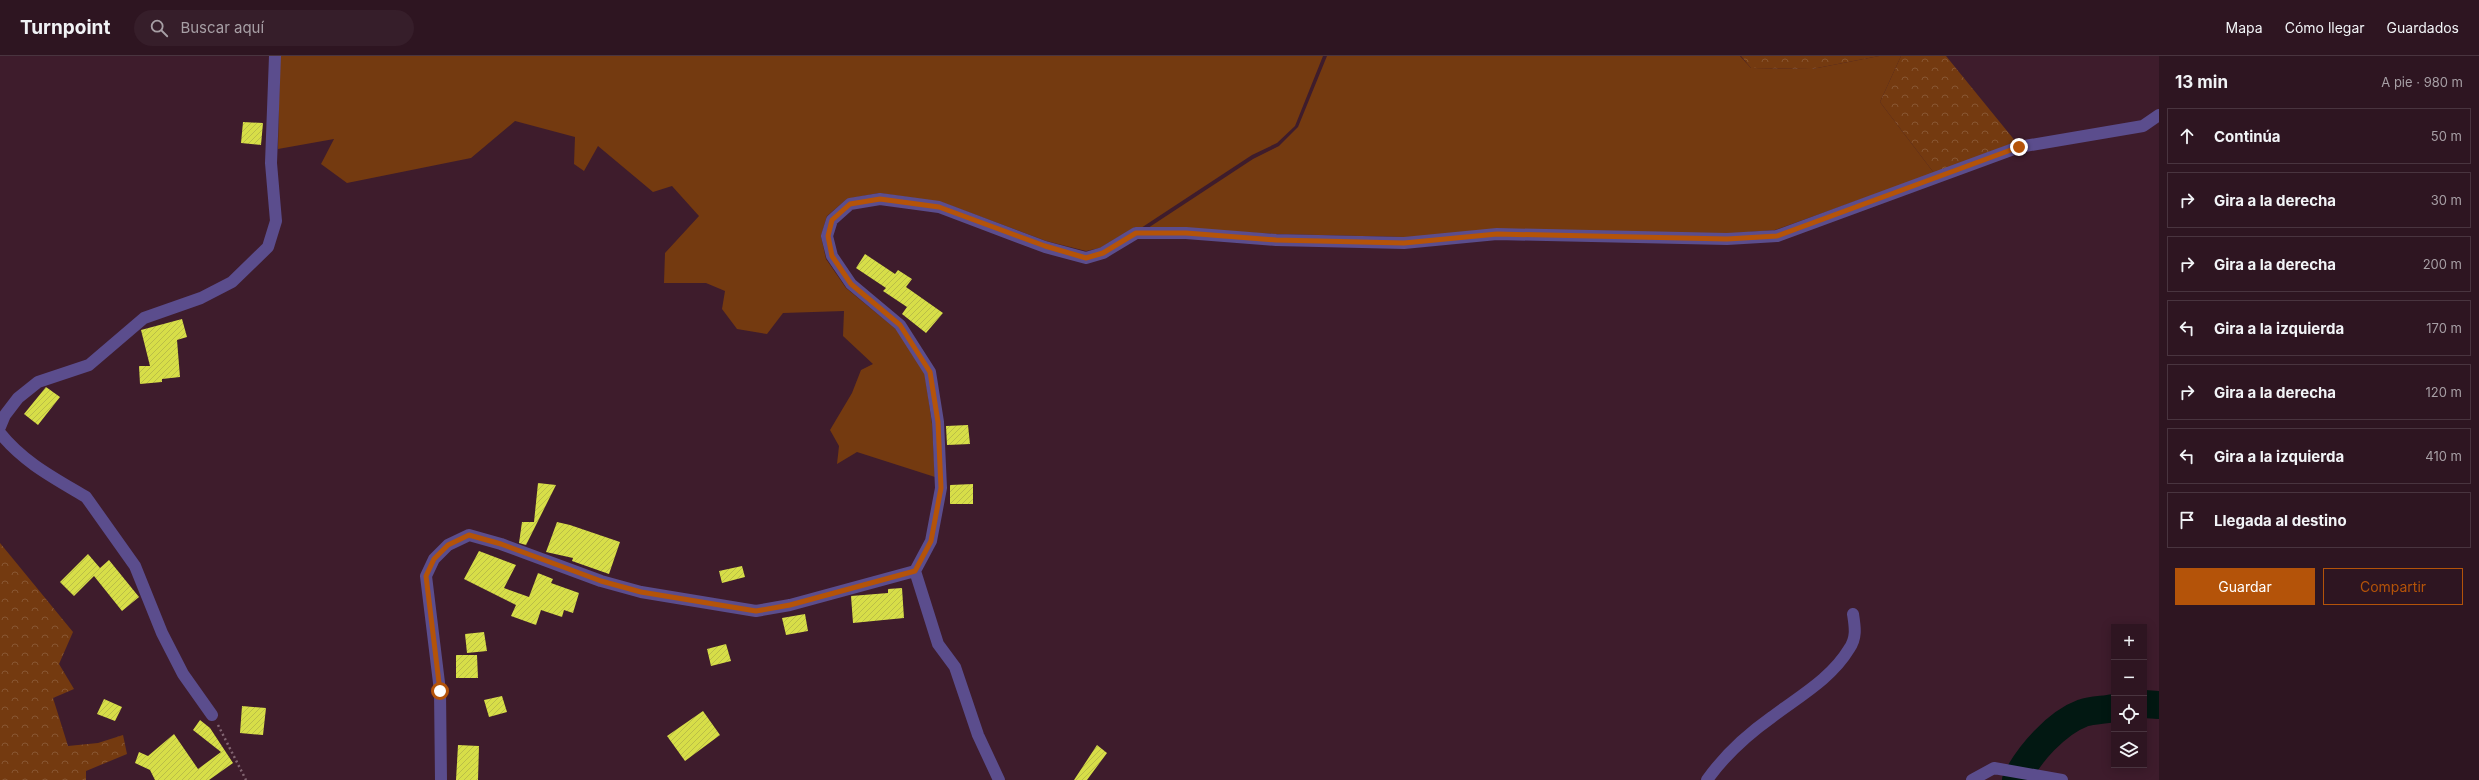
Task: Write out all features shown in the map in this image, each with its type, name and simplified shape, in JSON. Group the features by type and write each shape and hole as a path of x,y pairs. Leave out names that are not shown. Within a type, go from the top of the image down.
{"street":[{"path":"0,428 5,415 18,398 38,382 89,365 144,318 202,298 232,282 268,247 276,221 271,163 275,56"},
{"path":"999,780 978,735 955,668 938,644 915,571 931,541 941,488 938,422 930,372 900,325 851,284 832,256 828,236 832,220 850,204 880,199 939,207 1045,246 1086,258 1103,253 1136,233 1186,233 1276,240 1404,243 1497,234 1727,239 1770,237 2019,147 2143,126 2159,115"},
{"path":"0,433 11,447 30,464 86,497 135,566 159,626 183,674 212,715"},
{"path":"441,780 440,691 426,576 434,559 448,545 469,535 501,544 601,581 641,592 756,611 790,605 915,571"},
{"path":"1706,780 1717,766 1766,722 1802,695 1838,663 1850,649 1856,631 1853,614"},
{"path":"1972,780 1994,768 2062,780"}],"path":[{"path":"212,715 246,780"}],"green space":[{"path":"280,56 1323,56 1295,126 1277,143 1252,155 1141,228 1135,227 1100,248 1086,251 1046,241 941,202 879,193 847,199 827,216 821,236 826,259 846,288 896,329 925,374 932,424 935,477 857,452 837,464 839,446 830,430 852,393 861,370 873,364 843,336 844,311 783,313 767,334 737,329 722,309 725,291 706,283 664,283 665,253 699,216 672,186 653,192 598,146 584,171 574,164 575,137 515,121 471,158 347,183 321,164 334,139 278,149"},
{"path":"1327,56 1740,56 1751,68 1812,69 1879,56 1901,56 1880,102 1934,173 1775,230 1724,234 1404,237 1276,234 1148,228 1253,159 1279,146 1298,127"},
{"path":"1741,56 1879,56 1812,69 1751,68"},
{"path":"1901,56 1946,56 2016,142 1934,173 1880,102"},
{"path":"0,543 73,632 59,664 74,689 53,698 68,746 98,743 123,735 127,754 86,771 86,780 0,780"}],"building":[{"path":"243,122 263,123 261,145 241,143"},
{"path":"865,254 895,274 898,270 912,279 906,287 943,313 926,333 902,314 907,307 883,291 886,288 856,268"},
{"path":"182,319 187,337 177,340 180,377 162,379 162,382 140,384 139,366 150,366 141,330"},
{"path":"46,387 60,397 38,425 24,414"},
{"path":"968,425 970,444 947,445 946,426"},
{"path":"538,483 556,485 526,545 519,543 522,522 534,522"},
{"path":"973,484 973,504 950,504 950,485"},
{"path":"557,522 620,542 609,574 572,561 573,558 546,552"},
{"path":"479,551 516,565 504,588 529,597 538,573 553,579 551,583 579,593 573,613 564,610 562,617 541,610 536,625 511,616 516,605 464,579"},
{"path":"88,554 100,568 109,560 139,597 122,611 94,576 74,596 60,582"},
{"path":"742,566 745,577 722,583 719,571"},
{"path":"902,588 904,618 853,623 851,596 888,593 888,589"},
{"path":"805,614 808,631 786,635 782,618"},
{"path":"484,632 487,651 467,653 465,634"},
{"path":"726,644 731,661 711,666 707,649"},
{"path":"456,655 477,655 478,678 456,678"},
{"path":"502,696 507,712 489,717 484,700"},
{"path":"104,699 122,707 115,721 97,714"},
{"path":"242,706 266,708 263,735 240,733"},
{"path":"703,711 720,735 685,761 667,736"},
{"path":"200,720 210,728 233,763 209,780 155,780 150,770 135,763 139,752 148,756 174,734 198,769 221,752 193,730"},
{"path":"458,745 479,746 478,780 456,780"},
{"path":"1097,745 1107,753 1087,780 1074,780"}],"waterway":[{"path":"2147,704 2159,705"},
{"path":"2016,780 2035,750 2063,724 2083,713 2111,708"}],"route":[{"path":"440,691 426,576 434,559 448,545 469,535 501,544 601,581 641,592 756,611 790,605 880,582 915,571 931,541 941,488 938,422 930,372 900,325 851,284 832,256 828,236 832,220 850,204 880,199 939,207 1045,246 1086,258 1103,253 1136,233 1186,233 1276,240 1404,243 1497,234 1727,239 1777,236 2019,147"}]}
